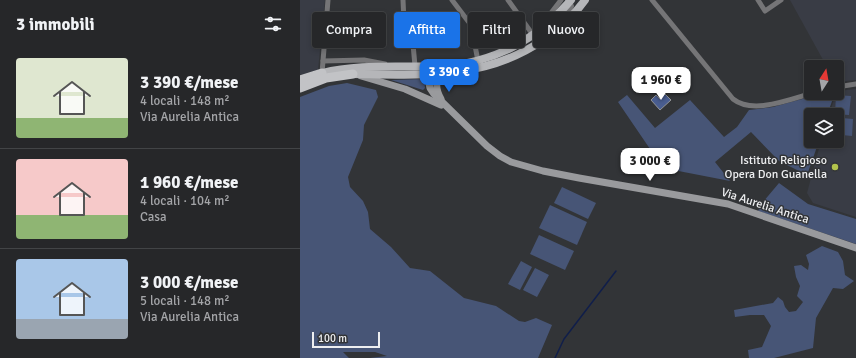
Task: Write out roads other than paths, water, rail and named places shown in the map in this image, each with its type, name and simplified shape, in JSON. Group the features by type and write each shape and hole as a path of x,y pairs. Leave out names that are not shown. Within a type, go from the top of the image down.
{"highway":[{"path":"300,80 322,73"},
{"path":"300,88 326,78 353,74"}],"main road":[{"path":"322,73 344,68 415,66 443,74 487,67 518,55 530,48 574,15 585,0"},
{"path":"558,12 570,1"},
{"path":"353,74 426,70 478,61 509,50 533,35"},
{"path":"426,70 430,88 448,109"},
{"path":"353,74 405,89 424,92 428,91 430,88"},
{"path":"443,74 437,81 437,89 448,109"},
{"path":"405,89 448,109"},
{"name":"Via Aurelia Antica","path":"448,109 487,146 511,162 543,171 579,178 728,204 856,248"}],"street":[{"path":"322,73 328,0"},
{"path":"403,0 404,22 413,44 415,66"},
{"path":"452,0 471,25 478,61"},
{"path":"508,0 533,31"},
{"path":"552,12 561,0"},
{"path":"652,0 733,99 747,106 758,106 804,95"},
{"path":"758,0 765,11 781,0"},
{"path":"530,48 568,12 570,1"},
{"path":"323,61 364,60 394,66"},
{"path":"844,86 856,84"}],"waterway":[{"path":"555,358 564,339 616,271"}],"place":[{"name":"Istituto Religioso Opera Don Guanella","path":"835,167"}]}
